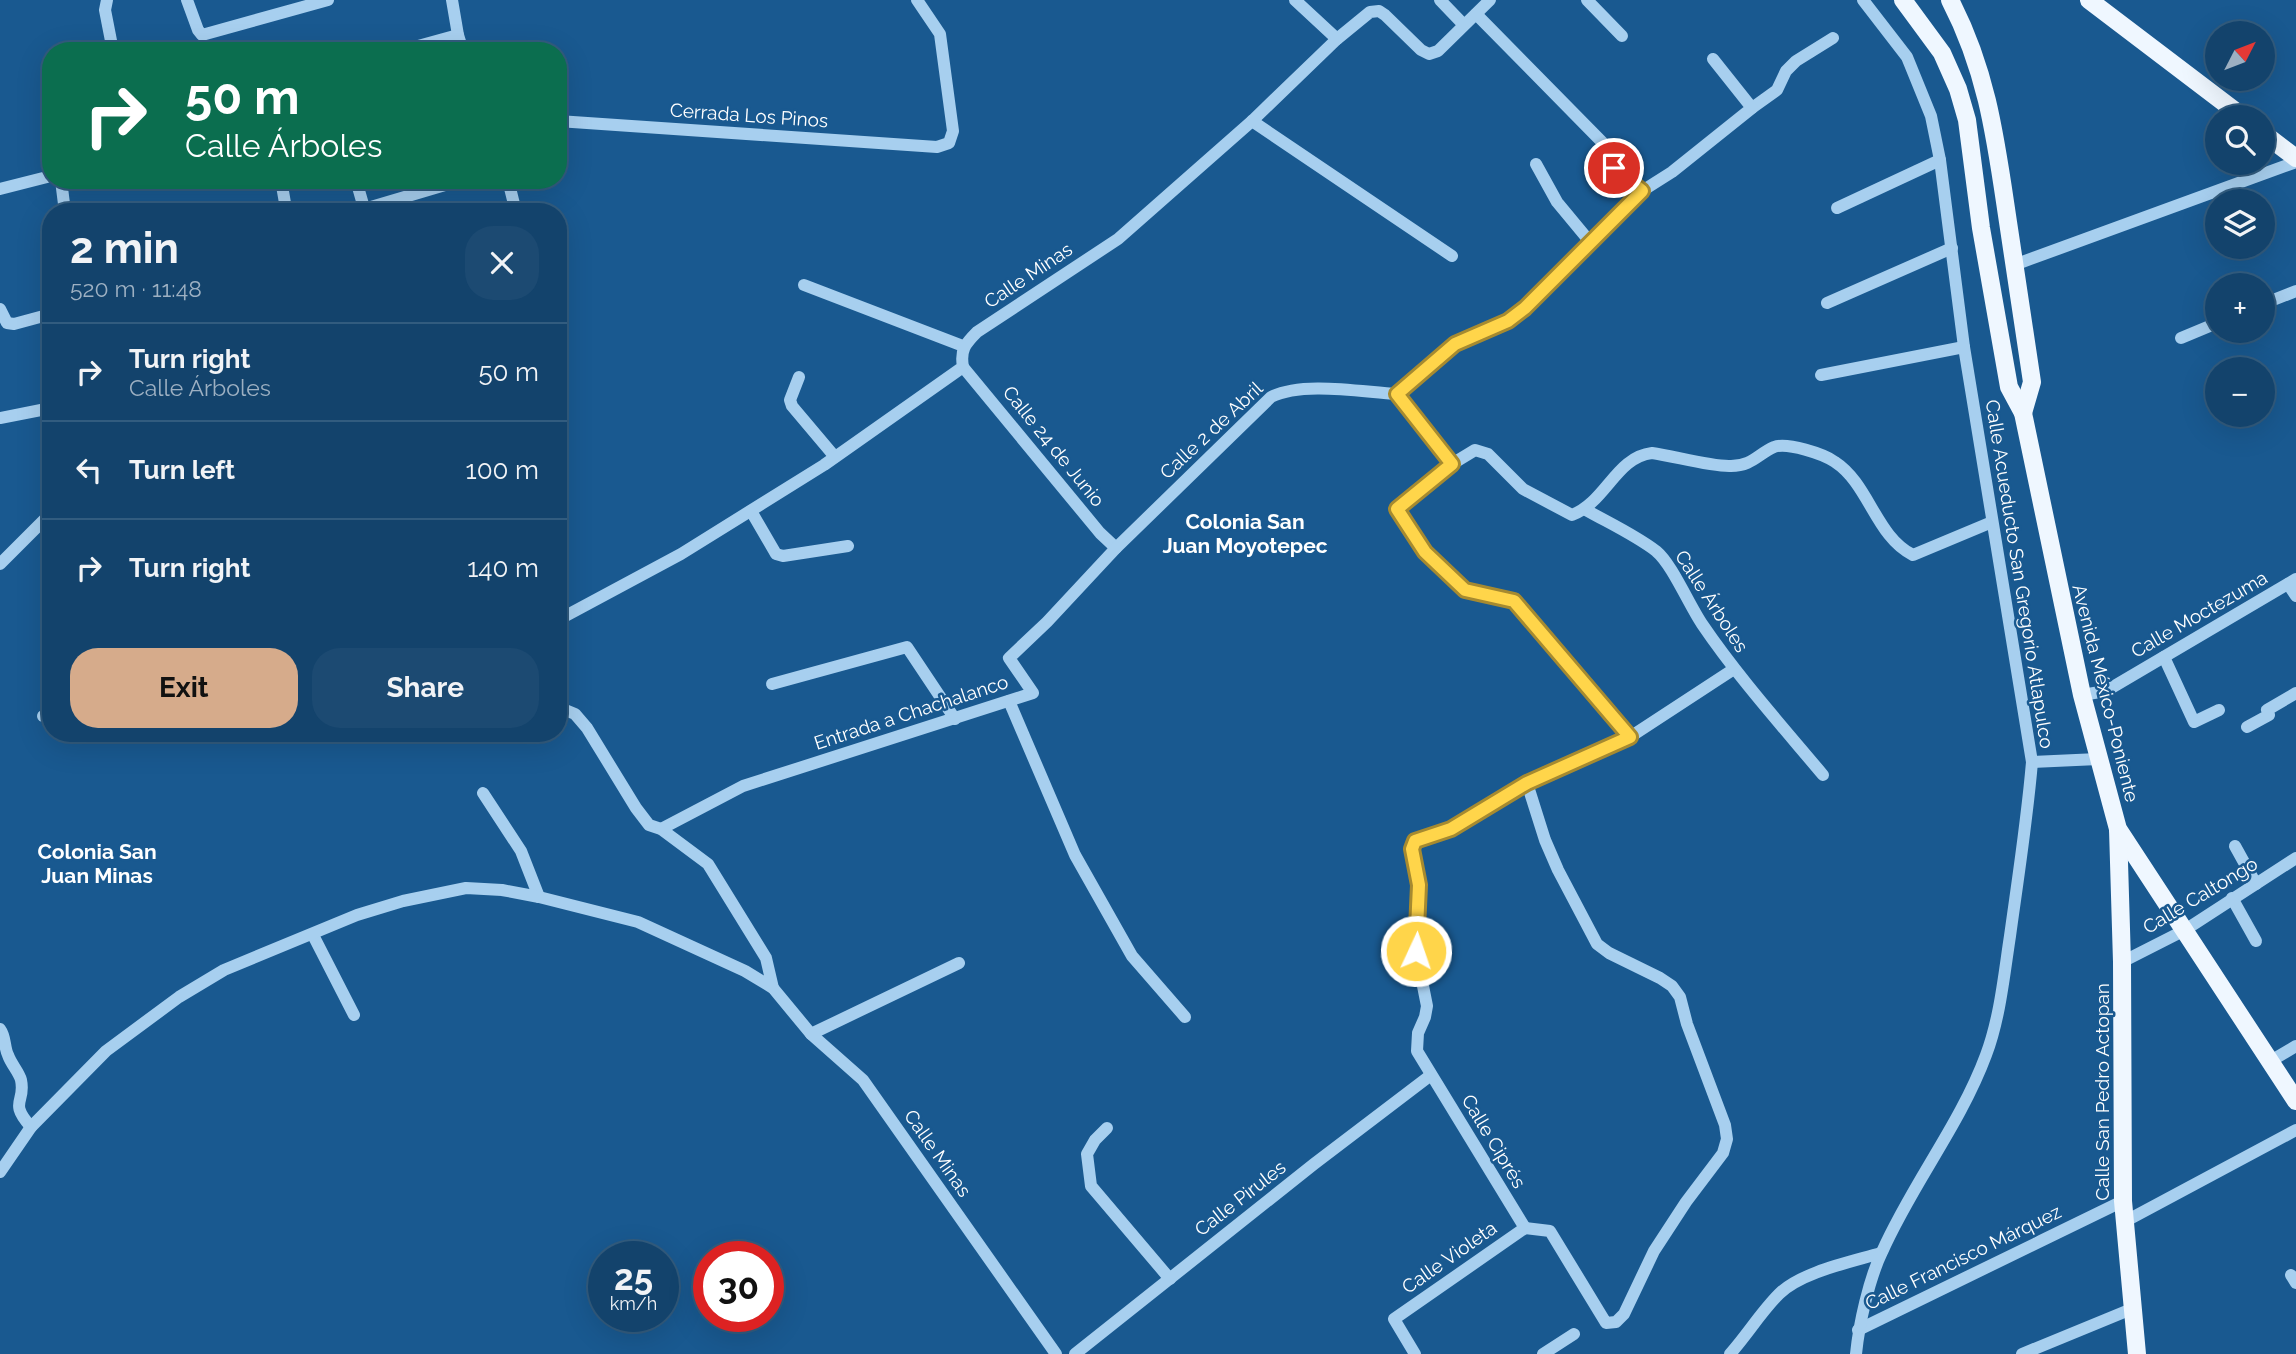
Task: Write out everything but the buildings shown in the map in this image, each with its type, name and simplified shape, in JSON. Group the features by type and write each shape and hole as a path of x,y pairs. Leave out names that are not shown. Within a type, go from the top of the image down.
{"main road":[{"name":"Avenida México-Poniente","path":"1903,0 1942,53 1958,89 1966,120 2009,387 2023,413 2082,695 2118,829 2296,1101"},
{"name":"Avenida México-Poniente","path":"1950,0 1970,40 1988,102 2032,382 2023,413"},
{"path":"2089,0 2227,105"},
{"path":"2275,143 2296,160"},
{"name":"Calle San Pedro Actopan","path":"2118,829 2122,962 2123,1201 2137,1354"}],"street":[{"path":"107,0 105,10 111,42"},
{"path":"187,0 202,35 328,0"},
{"path":"452,0 460,42"},
{"name":"Cerrada Los Pinos","path":"567,122 937,147 949,143 953,131 940,34 917,0"},
{"path":"1296,0 1337,39"},
{"path":"1440,0 1463,24"},
{"name":"Calle Minas","path":"963,346 977,332 1118,239 1370,12 1379,11 1421,50 1429,54 1438,51 1490,0"},
{"path":"1587,0 1622,36"},
{"name":"Calle Acueducto San Gregorio Atlapulco","path":"1856,1354 1858,1330 1881,1253 1987,1054 2007,955 2027,817 2032,762 1964,348 1940,160 1931,116 1907,57 1863,0"},
{"path":"1476,14 1602,142 1614,168 1642,191"},
{"path":"428,42 458,35"},
{"path":"1452,464 1397,394 1455,344 1508,321 1525,308 1642,191 1672,172 1777,90 1786,71 1796,61 1833,38"},
{"path":"1713,59 1752,108"},
{"path":"1252,121 1452,256"},
{"path":"1837,208 1940,160"},
{"path":"2014,265 2296,160"},
{"path":"1536,164 1557,202 1591,243"},
{"path":"0,189 42,178"},
{"path":"383,203 432,189"},
{"path":"1826,303 1952,248"},
{"path":"567,615 681,554 751,511 835,457 963,367 963,346 803,285"},
{"path":"2275,299 2296,291"},
{"path":"0,309 7,323 14,324 42,316"},
{"path":"2181,338 2205,328"},
{"path":"1821,375 1964,348"},
{"name":"Calle 24 de Junio","path":"963,367 1100,533 1116,548"},
{"path":"799,377 790,400 792,406 835,457"},
{"name":"Calle 2 de Abril","path":"1116,548 1272,397 1284,390 1303,388 1397,394"},
{"path":"0,418 42,410"},
{"path":"1630,737 1514,601 1465,590 1425,552 1397,509 1452,464 1475,450 1488,454 1523,489 1572,515 1586,510 1629,462 1640,454 1652,453 1731,466 1751,463 1774,447 1788,445 1835,461 1847,473 1893,539 1904,551 1913,555 1992,522"},
{"name":"Calle Árboles","path":"1586,510 1656,552 1668,564 1700,622 1734,669 1823,775"},
{"path":"751,511 776,554 783,556 848,546"},
{"path":"0,564 42,522"},
{"name":"Entrada a Chachalanco","path":"661,829 743,786 1033,693 1009,658 1116,548"},
{"path":"2292,581 2296,596"},
{"name":"Calle Moctezuma","path":"2082,695 2106,691 2292,581"},
{"path":"772,684 907,647 955,719"},
{"path":"2164,657 2194,722 2219,710"},
{"name":"Calle Árboles","path":"1431,1075 1418,1051 1418,1033 1427,1006 1416,951 1419,885 1412,849 1415,841 1451,829 1527,783 1630,737 1734,669"},
{"path":"2247,727 2269,715 2267,710 2296,693"},
{"path":"1009,701 1075,855 1132,956 1185,1017"},
{"path":"567,710 575,714 587,728 649,825 661,829 708,864 766,958 773,988"},
{"path":"2032,762 2098,759"},
{"path":"1525,1228 1550,1231 1606,1323 1616,1322 1624,1314 1654,1251 1723,1153 1727,1139 1725,1125 1687,1024 1680,997 1660,978 1609,953 1597,944 1558,870 1545,840 1527,783"},
{"path":"483,793 521,851 539,897"},
{"path":"2235,846 2256,884"},
{"name":"Calle Caltongo","path":"2122,962 2185,930 2296,858"},
{"path":"0,1172 31,1127 106,1051 179,997 223,970 357,915 391,905 466,888 502,890 539,897 638,922 745,971 773,988"},
{"path":"2232,898 2256,941"},
{"path":"313,935 354,1015"},
{"path":"811,1034 959,963"},
{"name":"Calle Minas","path":"773,988 811,1034 863,1080 1056,1354"},
{"path":"0,1029 3,1032 6,1053 21,1081 18,1107 21,1116 31,1127"},
{"path":"2269,1062 2296,1046"},
{"name":"Calle Ciprés","path":"1431,1075 1525,1228"},
{"name":"Calle Pirules","path":"1076,1354 1431,1075"},
{"path":"1107,1128 1095,1140 1087,1154 1091,1186 1170,1279"},
{"path":"2124,1223 2296,1130"},
{"name":"Calle Francisco Márquez","path":"1858,1330 2123,1201"},
{"name":"Calle Violeta","path":"1415,1354 1394,1319 1525,1228"},
{"name":"Calle Francisco Márquez","path":"1730,1354 1779,1294 1790,1285 1803,1278 1881,1253"},
{"path":"2022,1354 2134,1308"},
{"path":"1543,1354 1574,1334"}],"district":[{"name":"Colonia San Juan Moyotepec","path":"1245,534"},
{"name":"Colonia San Juan Minas","path":"97,864"}],"route":[{"path":"1416,951 1419,885 1412,849 1415,841 1451,829 1527,783 1630,737 1514,601 1465,590 1425,552 1397,509 1452,464 1397,394 1455,344 1508,321 1525,308 1642,191 1614,168"}]}
